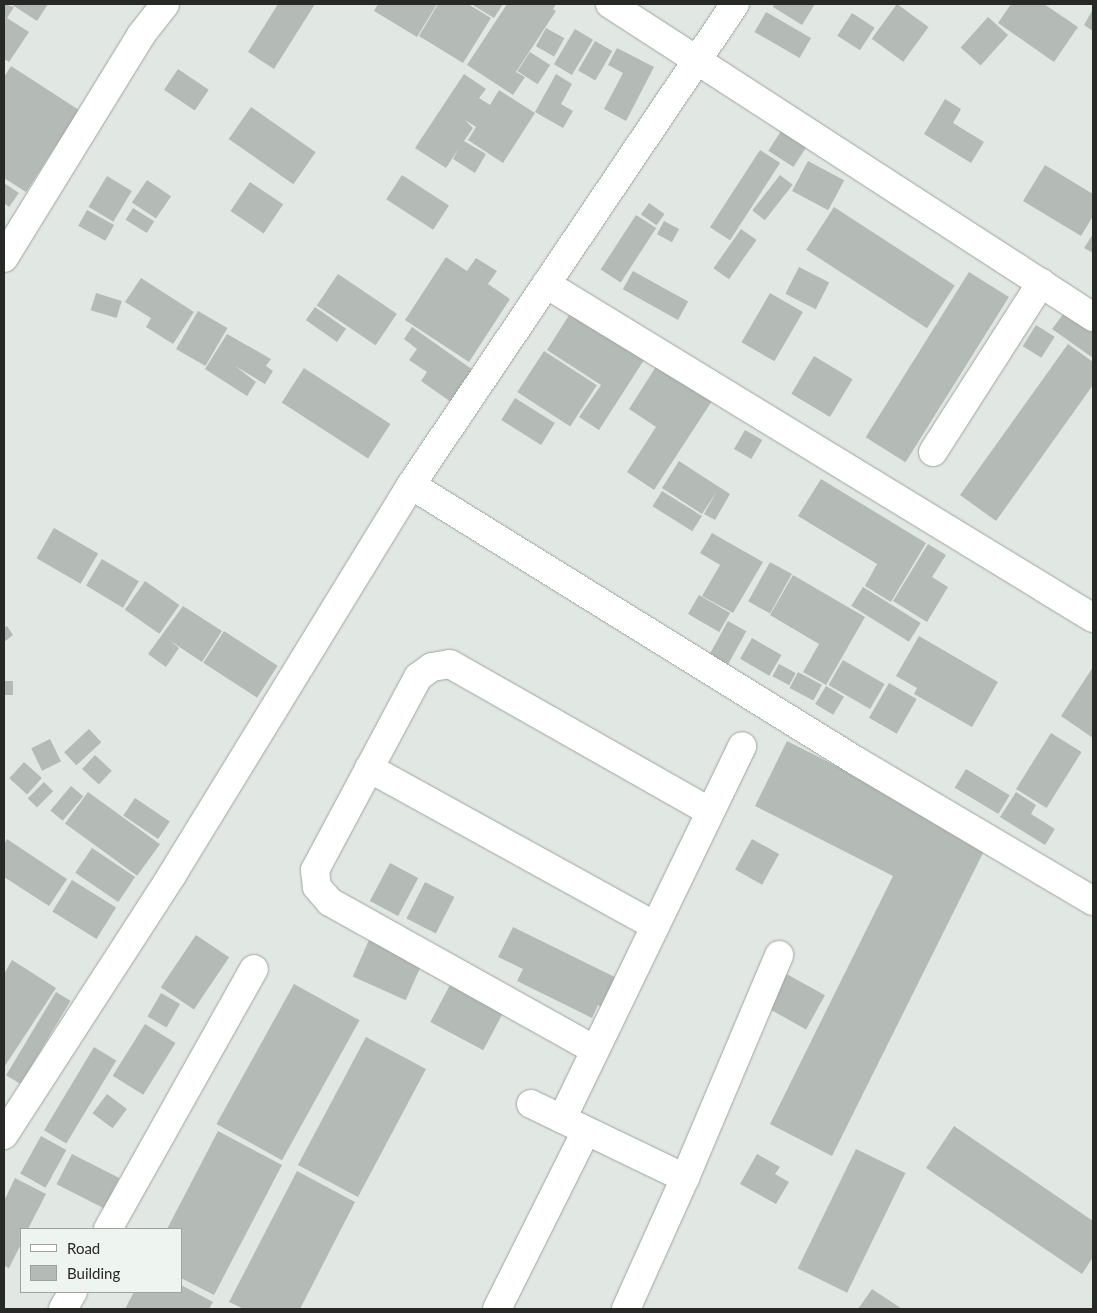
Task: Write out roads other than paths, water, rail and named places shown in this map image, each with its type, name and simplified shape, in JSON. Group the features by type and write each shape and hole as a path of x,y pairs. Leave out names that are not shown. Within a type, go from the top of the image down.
{"street":[{"path":"4,258 131,51 165,4"},
{"path":"610,4 1093,317"},
{"path":"4,1135 172,875 411,485 735,4"},
{"path":"934,452 1041,283"},
{"path":"546,284 1093,618"},
{"path":"411,485 858,762 1093,901"},
{"path":"595,1050 330,902 317,887 315,870 418,677 432,668 450,664 710,812"},
{"path":"562,1119 742,746"},
{"path":"369,768 655,926"},
{"path":"626,1309 685,1178 779,955"},
{"path":"109,1228 254,968"},
{"path":"531,1104 685,1178"},
{"path":"497,1309 586,1131"},
{"path":"63,1309 72,1293"}]}
